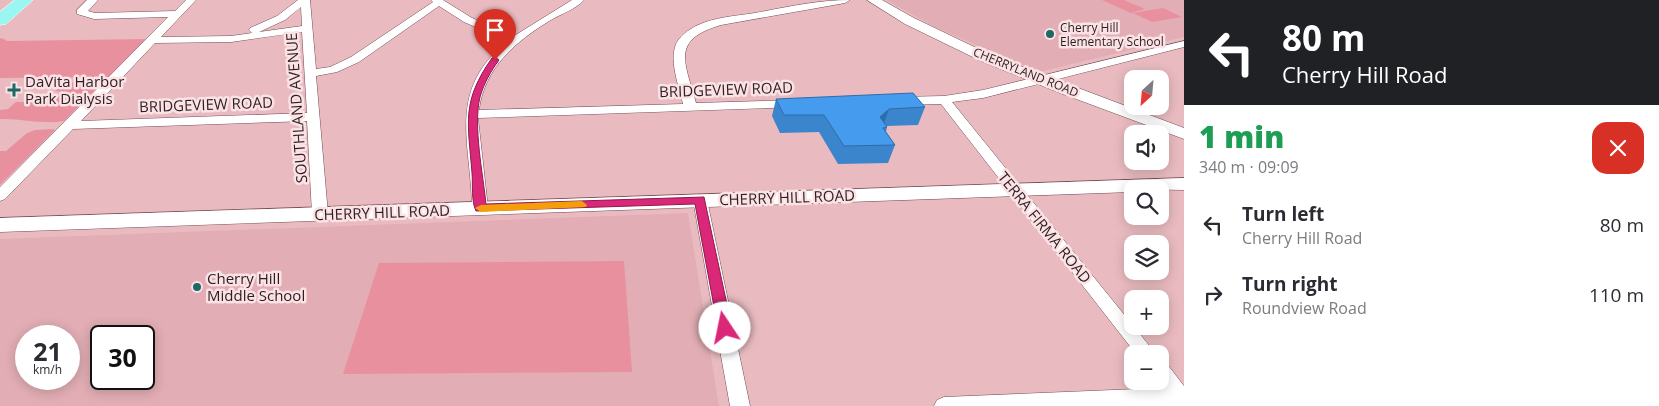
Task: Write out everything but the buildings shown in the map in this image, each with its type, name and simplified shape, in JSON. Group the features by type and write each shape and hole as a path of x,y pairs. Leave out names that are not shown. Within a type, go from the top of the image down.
{"main road":[{"path":"0,20 24,0"}],"street":[{"path":"93,0 81,12 94,16 177,14"},
{"path":"0,196 191,0"},
{"path":"231,39 267,26 291,12 304,0"},
{"name":"SOUTHLAND AVENUE","path":"304,0 320,214"},
{"path":"480,208 472,114 483,77 495,60 515,40 540,22 579,0"},
{"path":"690,106 679,58 682,43 687,34 719,22 845,0"},
{"name":"CHERRYLAND ROAD","path":"873,0 952,42 1184,134"},
{"path":"310,73 326,72 360,57 437,1 468,20 515,40"},
{"path":"152,40 231,39 306,28"},
{"path":"887,101 944,100 983,94 1184,44"},
{"name":"TERRA FIRMA ROAD","path":"944,100 1140,345"},
{"name":"BRIDGEVIEW ROAD","path":"472,114 809,103"},
{"name":"BRIDGEVIEW ROAD","path":"70,125 313,117"},
{"name":"CHERRY HILL ROAD","path":"0,224 1014,189 1182,185"},
{"path":"700,200 740,406"},
{"path":"1169,381 1182,398"},
{"path":"944,406 1182,398"}],"shaded area":[{"name":"Cherry Hill Elementary School","path":"886,0 1184,0 1184,37 1039,72 935,27"},
{"path":"1102,0 1124,0 1145,9 1131,13"},
{"path":"1163,8 1182,17 1152,22 1133,13"},
{"path":"0,38 7,41 148,39 108,77 0,78"},
{"path":"104,81 64,121 0,119 0,110 8,109 16,102 40,102 45,98 56,98 63,92 55,91 65,84"},
{"path":"35,130 55,130 0,185 0,151 6,151 27,133"},
{"path":"688,213 719,406 0,406 0,239"},
{"path":"624,261 632,372 343,374 379,263"}],"slow traffic":[{"path":"481,208 582,205"}],"place":[{"name":"Cherry Hill Elementary School","path":"1050,34"},
{"name":"DaVita Harbor Park Dialysis","path":"14,90"},
{"name":"Cherry Hill Middle School","path":"197,287"}],"route":[{"path":"495,60 483,77 472,114 480,208 700,200 725,328"}]}
